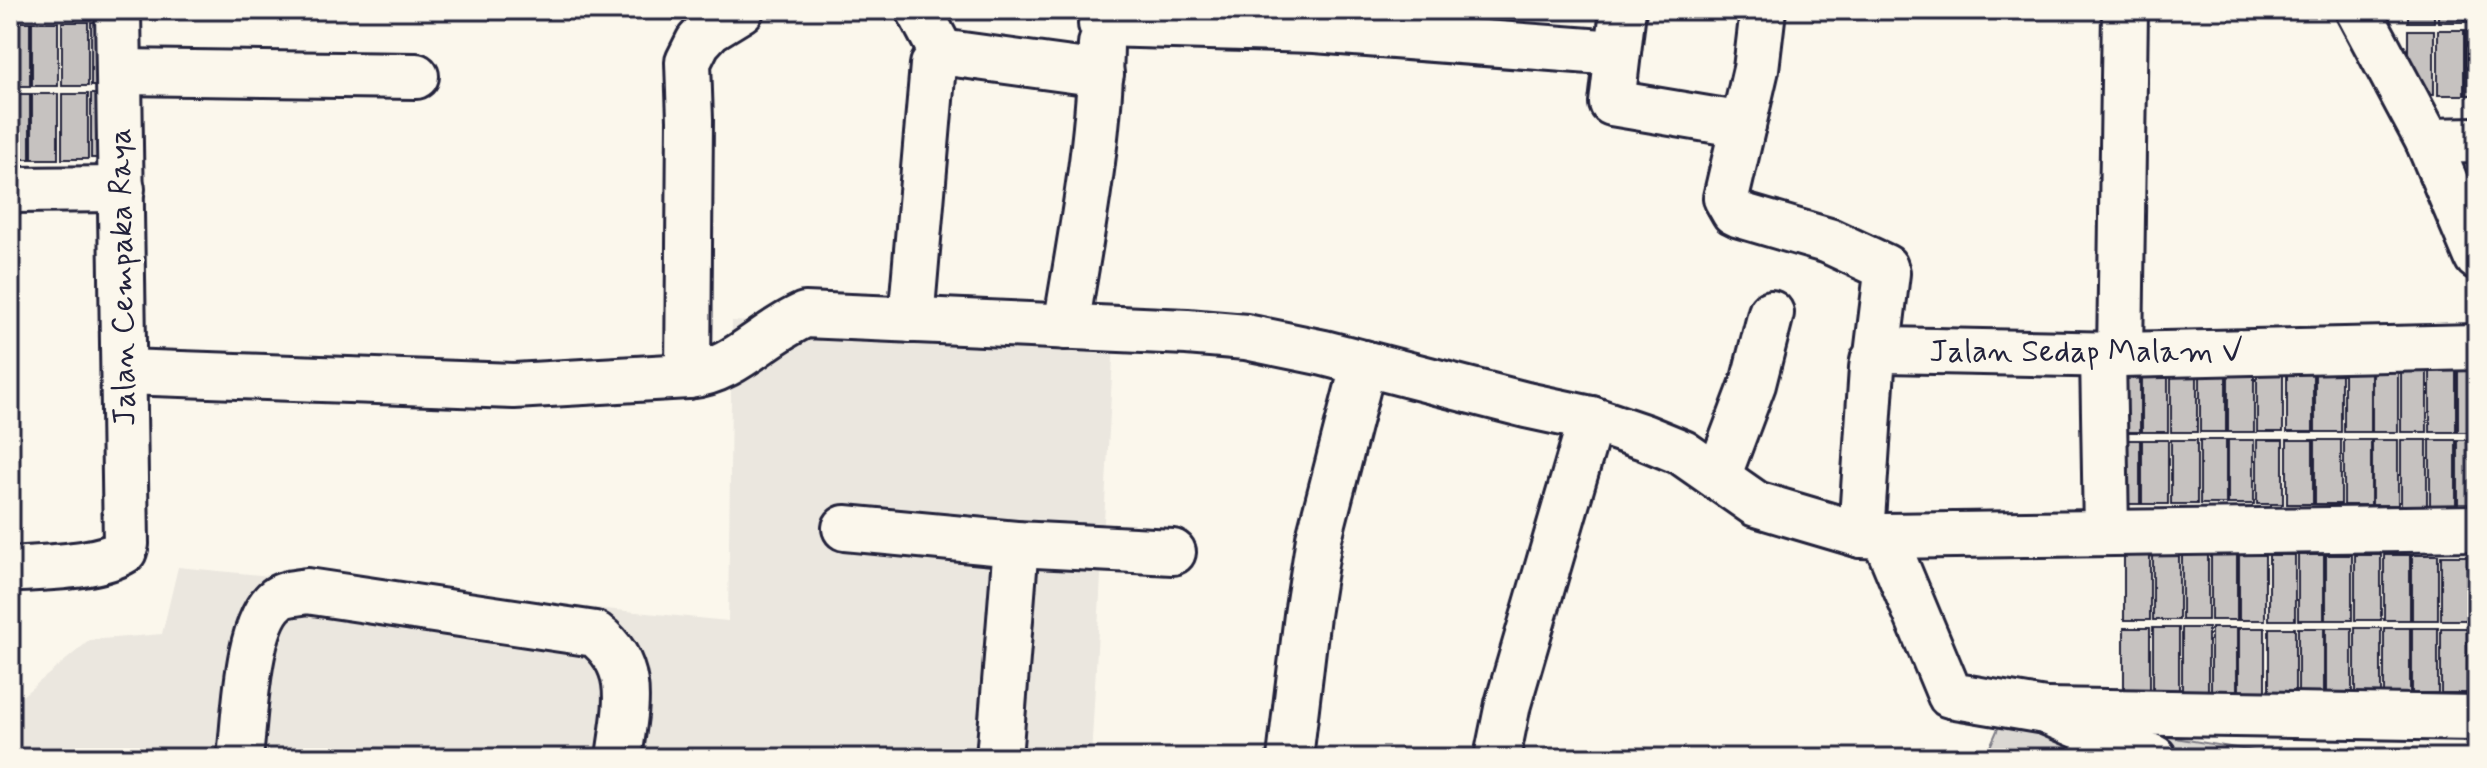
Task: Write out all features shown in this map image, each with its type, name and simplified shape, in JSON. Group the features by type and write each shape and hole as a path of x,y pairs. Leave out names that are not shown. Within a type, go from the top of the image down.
{"street":[{"name":"Jalan Cempaka Raya","path":"10,570 100,560 116,556 124,551 126,544 118,10"},
{"path":"688,376 688,62 698,42 710,29 741,10"},
{"path":"919,10 943,55"},
{"path":"1623,10 1612,103 1743,125"},
{"path":"1763,10 1756,69 1726,198 1730,207 1740,215 1829,241 1885,267 1887,273 1877,355 1872,368 1873,536 1950,695 2045,711 2477,718"},
{"path":"2106,532 2125,10"},
{"path":"2358,10 2428,141 2477,257"},
{"path":"1066,327 1101,74 1101,17 1315,20 1616,53"},
{"path":"911,320 933,65 943,55 955,54 1101,74"},
{"path":"120,72 416,76"},
{"path":"2428,141 2477,140"},
{"path":"10,190 122,189"},
{"path":"1718,477 1753,384 1771,313"},
{"path":"125,372 514,386 688,376 706,374 723,367 785,323 805,315 1246,337 1591,419 1683,453 1756,504 1873,536 2477,528"},
{"name":"Jalan Sedap Malam V","path":"1877,355 1886,350 2112,355 2477,347"},
{"path":"1290,758 1319,538 1364,363"},
{"path":"1497,758 1508,704 1591,419"},
{"path":"845,528 1016,544 1173,552"},
{"path":"999,758 1016,544"},
{"path":"240,758 253,643 262,616 279,597 307,591 595,634 611,646 620,661 625,680 627,697 619,758"},
{"path":"2045,711 2154,758"}],"shaded area":[{"path":"732,321 1114,340 1091,758 10,758 10,706 90,640 162,634 178,567 728,621"},
{"path":"2006,710 2296,758 1985,758"}],"building":[{"path":"2408,10 2434,10 2434,22 2408,22"},
{"path":"2438,10 2464,10 2464,22 2438,22"},
{"path":"2466,10 2477,10 2477,22 2466,22"},
{"path":"10,22 30,22 30,86 10,86"},
{"path":"32,22 58,22 58,86 32,86"},
{"path":"62,22 88,22 88,86 62,86"},
{"path":"91,22 117,22 117,86 91,86"},
{"path":"2408,30 2434,30 2434,95 2408,95"},
{"path":"2438,30 2464,30 2464,95 2438,95"},
{"path":"2466,30 2477,30 2477,95 2466,95"},
{"path":"10,94 30,94 30,159 10,159"},
{"path":"32,94 58,94 58,159 32,159"},
{"path":"62,94 88,94 88,159 62,159"},
{"path":"91,94 117,94 117,158 91,158"},
{"path":"2114,367 2140,367 2140,432 2114,432"},
{"path":"2142,367 2168,367 2168,432 2142,432"},
{"path":"2200,367 2226,367 2226,432 2200,432"},
{"path":"2228,367 2254,367 2254,432 2228,432"},
{"path":"2171,368 2197,368 2197,432 2171,432"},
{"path":"2257,368 2283,368 2283,432 2257,432"},
{"path":"2287,368 2313,368 2313,432 2287,432"},
{"path":"2315,368 2341,368 2341,432 2315,432"},
{"path":"2344,368 2371,368 2371,432 2344,432"},
{"path":"2372,368 2398,368 2398,432 2372,432"},
{"path":"2401,368 2427,368 2427,432 2401,432"},
{"path":"2430,368 2456,368 2456,432 2430,432"},
{"path":"2458,368 2477,368 2477,432 2458,432"},
{"path":"2114,440 2140,440 2140,504 2114,504"},
{"path":"2142,440 2168,440 2168,504 2142,504"},
{"path":"2171,440 2197,440 2197,504 2171,504"},
{"path":"2200,440 2226,440 2226,504 2200,504"},
{"path":"2228,440 2254,440 2254,504 2228,504"},
{"path":"2257,440 2283,440 2283,504 2257,504"},
{"path":"2287,440 2313,440 2313,504 2287,504"},
{"path":"2315,440 2341,440 2341,504 2315,504"},
{"path":"2344,440 2371,440 2371,505 2344,505"},
{"path":"2372,440 2398,440 2398,505 2372,505"},
{"path":"2401,440 2427,440 2427,505 2401,505"},
{"path":"2430,440 2456,440 2456,505 2430,505"},
{"path":"2458,440 2477,440 2477,505 2458,505"},
{"path":"2124,555 2150,555 2150,620 2124,620"},
{"path":"2153,555 2179,555 2179,620 2153,620"},
{"path":"2182,555 2208,555 2208,620 2182,620"},
{"path":"2211,555 2237,555 2237,620 2211,620"},
{"path":"2239,555 2265,555 2265,620 2239,620"},
{"path":"2269,555 2295,555 2295,620 2269,620"},
{"path":"2298,555 2324,555 2324,620 2298,620"},
{"path":"2326,555 2352,555 2352,620 2326,620"},
{"path":"2355,555 2381,555 2381,620 2355,620"},
{"path":"2384,555 2410,555 2410,620 2384,620"},
{"path":"2412,555 2438,555 2438,620 2412,620"},
{"path":"2470,555 2477,555 2477,620 2470,620"},
{"path":"2441,556 2467,556 2467,620 2441,620"},
{"path":"2124,628 2150,628 2150,692 2124,692"},
{"path":"2153,628 2179,628 2179,692 2153,692"},
{"path":"2182,628 2208,628 2208,693 2182,693"},
{"path":"2211,628 2237,628 2237,693 2211,693"},
{"path":"2239,628 2265,628 2265,693 2239,693"},
{"path":"2269,628 2295,628 2295,693 2269,693"},
{"path":"2298,628 2324,628 2324,693 2298,693"},
{"path":"2326,628 2352,628 2352,693 2326,693"},
{"path":"2355,628 2381,628 2381,693 2355,693"},
{"path":"2384,628 2410,628 2410,693 2384,693"},
{"path":"2412,628 2438,628 2438,693 2412,693"},
{"path":"2441,628 2467,628 2467,693 2441,693"},
{"path":"2470,628 2477,628 2477,693 2470,693"}]}
